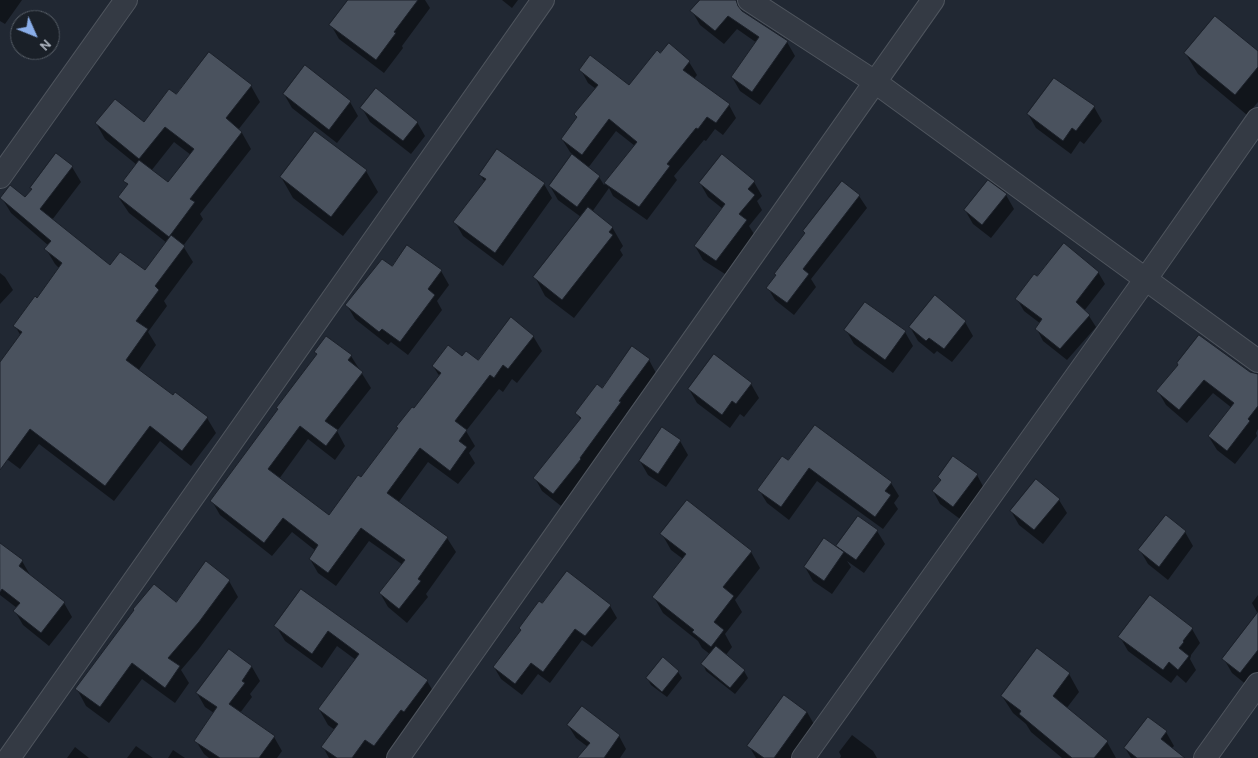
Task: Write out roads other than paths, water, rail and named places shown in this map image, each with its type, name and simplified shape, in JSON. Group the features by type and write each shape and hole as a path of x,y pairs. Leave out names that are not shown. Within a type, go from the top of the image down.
{"street":[{"path":"0,177 126,0"},
{"path":"9,758 543,0"},
{"path":"749,0 875,82 1258,362"},
{"path":"398,758 933,0"},
{"path":"803,758 1258,119"},
{"path":"1205,758 1258,684"}]}
